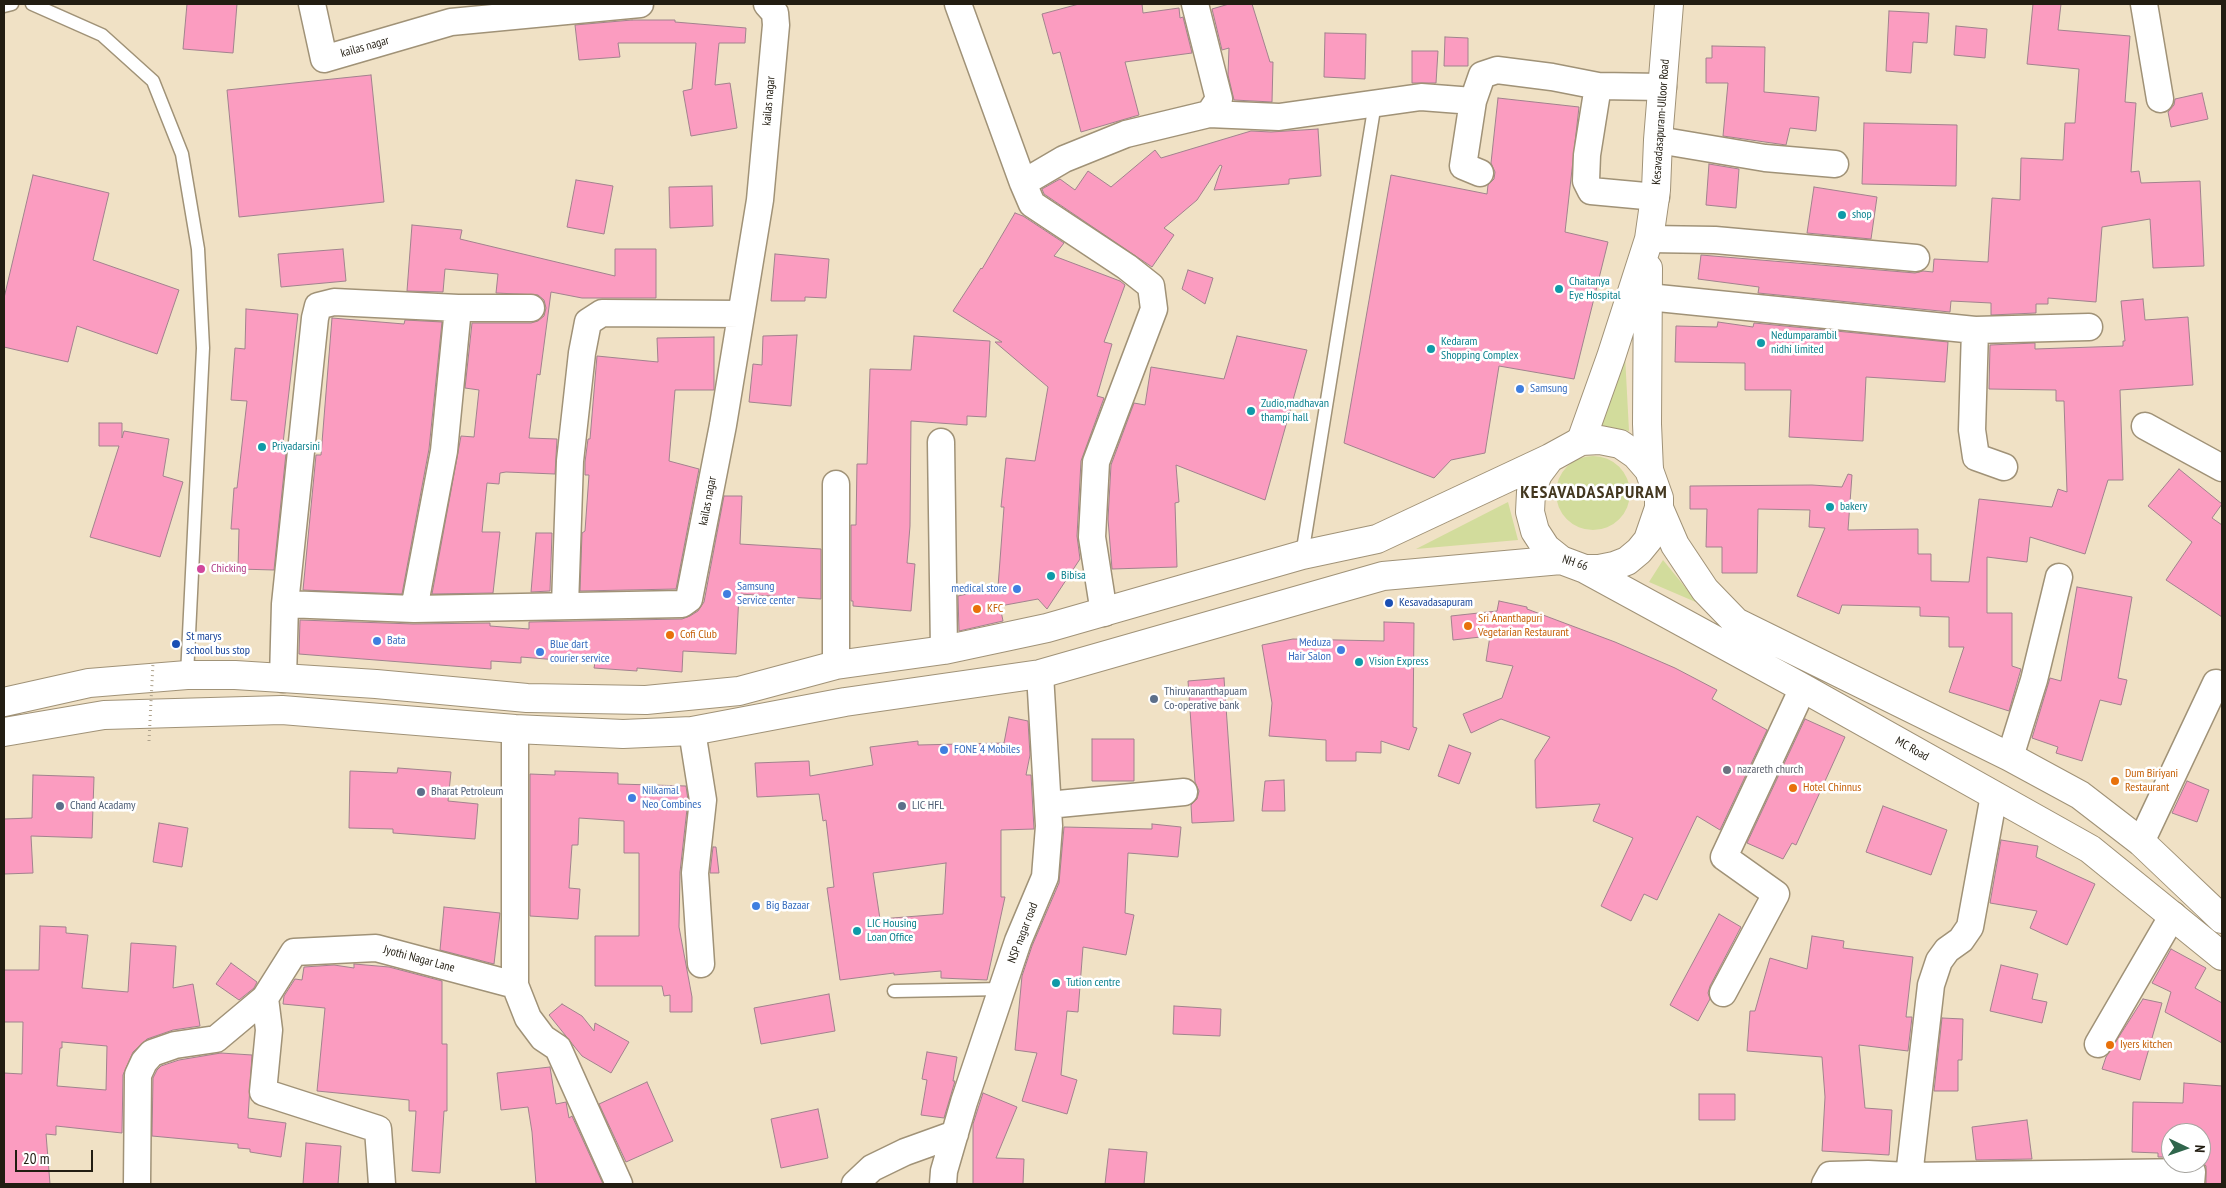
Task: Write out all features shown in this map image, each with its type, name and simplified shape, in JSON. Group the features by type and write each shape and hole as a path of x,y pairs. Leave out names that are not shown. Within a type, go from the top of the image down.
{"main road":[{"name":"Kesavadasapuram-Ulloor Road","path":"1649,239 1656,197 1658,140 1664,87 1669,4"},
{"path":"1581,441 1611,357 1649,239"},
{"name":"NH 66","path":"1649,239 1647,424 1649,470 1659,498 1659,508 1648,540 1639,551 1627,560 1614,566 1600,569 1573,565 1546,548 1535,531 1530,512 1531,492 1538,474 1550,458 1581,441 1600,440 1620,444 1636,455 1649,470"},
{"path":"4,702 89,683 187,676 235,675 376,684 526,698 646,700 739,691 836,665 944,650 1047,628 1302,555 1378,538 1550,458"},
{"path":"1659,508 1675,545 1705,590 1736,622 2010,756 2080,795 2142,842 2222,919"},
{"path":"1378,538 1383,576"},
{"path":"4,732 104,715 282,710 515,729 623,734 692,731 845,702 1040,674 1383,576 1573,565"},
{"name":"MC Road","path":"1573,565 1803,688 2090,849 2222,956"},
{"path":"185,712 187,676"}],"street":[{"name":"kailas nagar","path":"312,4 324,59 451,22 505,9 640,4"},
{"name":"kailas nagar","path":"285,604 414,609 682,604 689,599 723,425 760,200 776,25 775,13 767,4"},
{"path":"958,4 1032,204 1127,267 1151,286 1154,309 1096,462 1092,537 1104,613"},
{"path":"1195,4 1220,99 1209,114"},
{"path":"2144,4 2160,99"},
{"path":"1480,173 1463,166 1473,101 1482,75 1497,70 1552,77 1598,86 1664,87"},
{"path":"1598,86 1587,155 1586,181 1591,191 1656,197"},
{"path":"1023,183 1064,159 1126,134 1209,114 1279,117 1421,97 1473,101"},
{"path":"1658,140 1765,158 1834,164"},
{"path":"1649,239 1715,240 1916,258"},
{"path":"1648,298 1975,330 2089,327"},
{"path":"283,679 285,604 314,328 318,306 334,302 458,308 531,308"},
{"path":"414,609 444,451 458,308"},
{"path":"565,605 570,461 582,353 588,322 602,313 741,314"},
{"path":"1975,330 1972,430 1976,457 2004,467"},
{"path":"2145,426 2222,468"},
{"path":"941,442 944,650"},
{"path":"836,484 836,665"},
{"path":"2010,756 2034,680 2059,577"},
{"name":"NSP nagar road","path":"943,1184 944,1170 955,1134 1018,941 1045,877 1049,826 1040,674"},
{"path":"2142,842 2216,683"},
{"path":"1723,993 1776,894 1724,856 1803,688"},
{"path":"515,729 515,985 528,1018 543,1038 558,1048 619,1184"},
{"path":"692,731 703,800 695,872 701,964"},
{"path":"1048,804 1184,792"},
{"path":"1909,1176 1931,985 1939,961 1947,950 1961,940 1970,927 1994,795"},
{"path":"2098,1044 2173,915"},
{"name":"Jyothi Nagar Lane","path":"137,1184 138,1075 144,1062 152,1053 175,1045 216,1039 265,998 294,952 376,948 515,985"},
{"path":"265,998 269,1030 263,1092 378,1129 382,1184"},
{"path":"855,1184 872,1168 905,1152 955,1134"},
{"path":"1825,1184 1830,1175 1909,1176 2192,1172 2191,1184"}],"lane":[{"path":"4,6 12,4"},
{"path":"32,4 102,34 153,81 182,154 198,249 203,348 187,676"},
{"path":"1302,555 1375,103"},
{"path":"894,991 1003,989"}],"path":[{"path":"149,741 153,664"}],"green space":[{"path":"1625,355 1629,431 1597,425"},
{"path":"1593,456 1614,462 1624,472 1630,493 1624,514 1614,524 1593,530 1572,524 1562,514 1556,493 1562,472 1572,462"},
{"path":"1508,502 1518,540 1416,549"},
{"path":"1663,560 1698,603 1649,582"}],"building":[{"path":"187,4 237,4 233,53 183,49"},
{"path":"1079,4 1142,4 1143,13 1179,8 1180,18 1183,17 1192,53 1125,62 1139,115 1081,132 1060,52 1053,54 1042,14"},
{"path":"1229,4 1252,4 1270,62 1273,62 1272,102 1234,100 1228,75 1229,48 1222,50 1212,9"},
{"path":"2033,4 2061,4 2058,30 2130,36 2125,102 2136,103 2131,172 2139,171 2141,183 2200,181 2204,266 2153,268 2150,219 2102,227 2096,302 2048,298 2048,304 2036,304 2036,313 1991,315 1991,303 1951,301 1950,312 1758,293 1759,287 1698,279 1701,255 1915,273 1923,271 1933,272 1934,259 1988,262 1992,198 2020,200 2021,158 2063,160 2065,123 2075,123 2079,69 2027,64"},
{"path":"1889,11 1929,13 1927,43 1913,42 1911,73 1886,71"},
{"path":"632,20 675,20 675,22 746,28 745,43 719,43 715,85 730,83 737,128 691,136 683,91 692,89 696,43 618,43 620,57 579,60 575,25"},
{"path":"1956,26 1987,29 1985,58 1954,55"},
{"path":"1325,33 1366,34 1365,79 1324,77"},
{"path":"1445,37 1468,38 1468,66 1444,66"},
{"path":"1712,46 1765,47 1764,92 1819,97 1816,131 1790,128 1786,145 1723,136 1728,83 1706,83 1706,58 1712,58"},
{"path":"1412,51 1438,51 1436,83 1412,83"},
{"path":"371,75 384,202 239,217 227,90"},
{"path":"2202,93 2208,119 2171,127 2168,112 2174,105 2175,99"},
{"name":"Kedaram Shopping Complex","path":"1498,98 1579,107 1565,232 1608,242 1574,379 1499,366 1485,453 1451,460 1434,478 1344,443 1391,175 1487,194 1488,185 1494,179 1495,172 1491,163"},
{"path":"1864,123 1957,125 1956,186 1862,184"},
{"path":"1318,129 1321,176 1289,179 1289,184 1214,190 1222,166 1220,165 1197,200 1164,228 1174,235 1152,267 1044,194 1042,189 1060,179 1075,190 1088,171 1111,187 1155,150 1161,158 1251,131 1271,132"},
{"path":"1709,164 1739,169 1736,208 1706,205"},
{"path":"33,175 109,193 93,260 179,290 157,354 77,326 68,362 4,347 4,298"},
{"path":"576,180 613,186 604,234 567,227"},
{"path":"712,186 713,226 670,228 669,187"},
{"name":"shop","path":"1814,187 1877,197 1871,239 1807,233"},
{"path":"1015,213 1023,216 1064,243 1054,256 1120,281 1125,285 1104,342 1112,344 1097,396 1104,398 1081,461 1077,536 1080,559 1047,609 1038,599 1000,606 1003,621 959,631 958,596 998,587 1004,507 1001,507 1006,458 1035,461 1048,387 995,342 1002,342 953,311 982,269"},
{"path":"412,225 462,230 460,239 615,276 615,249 656,249 656,298 582,298 551,292 540,375 537,374 529,438 557,439 555,474 506,472 500,473 499,484 487,483 482,532 500,532 493,593 432,594 461,436 474,437 479,390 465,388 472,323 531,323 538,321 544,316 546,308 544,300 538,295 496,293 498,274 445,269 443,292 407,291"},
{"path":"343,249 346,281 281,287 278,254"},
{"path":"775,254 829,259 826,298 805,297 805,301 771,301"},
{"path":"1188,270 1213,278 1205,304 1182,289"},
{"path":"2143,299 2145,320 2188,317 2193,385 2120,390 2123,480 2108,480 2085,554 2030,537 2027,562 1987,557 1987,613 2012,613 2012,666 2021,669 2009,711 1949,692 1964,647 1949,647 1949,617 1920,616 1920,607 1842,605 1839,614 1797,596 1825,528 1809,527 1810,510 1758,509 1757,573 1722,573 1722,547 1706,547 1707,509 1690,509 1690,486 1812,485 1842,487 1848,474 1852,475 1848,530 1918,529 1918,554 1931,554 1931,581 1969,582 1979,499 2052,507 2058,489 2067,492 2064,401 2056,401 2056,390 1989,389 1990,345 2035,343 2035,349 2123,346 2123,341 2125,341 2121,301"},
{"path":"246,309 298,314 282,452 286,453 274,570 238,569 239,529 231,529 234,488 237,488 247,401 231,400 235,348 245,349"},
{"path":"332,318 404,324 405,320 442,322 429,449 402,594 303,590 316,455 321,455"},
{"path":"1718,322 1753,327 1754,323 1948,342 1945,382 1866,377 1863,441 1789,437 1791,390 1745,390 1745,363 1675,362 1676,326 1717,327"},
{"path":"797,335 791,406 749,402 753,364 762,365 763,336"},
{"path":"914,336 990,341 986,417 967,416 967,425 911,421 910,526 907,563 915,564 911,611 853,606 853,601 851,601 851,525 856,525 857,464 867,464 870,369 911,370"},
{"path":"1237,336 1307,350 1265,500 1176,465 1179,502 1175,503 1177,567 1112,569 1108,519 1111,465 1134,403 1145,405 1151,367 1224,379"},
{"path":"714,337 714,390 675,390 669,461 699,469 676,589 580,591 582,533 585,531 589,475 585,475 585,462 588,439 590,439 597,356 658,362 657,338"},
{"path":"99,423 122,423 122,438 124,431 169,439 163,476 183,482 160,557 90,537 119,446 99,446"},
{"path":"2179,469 2222,504 2212,518 2222,525 2222,617 2166,580 2192,542 2148,506"},
{"path":"724,496 742,496 740,544 821,549 821,599 739,594 736,654 683,651 682,672 637,668 637,671 594,668 595,663 521,657 521,663 491,661 491,669 299,654 300,620 413,624 490,623 490,626 529,629 529,622 682,619 698,611 704,602"},
{"path":"536,533 552,533 550,591 531,592"},
{"path":"2077,587 2132,597 2118,678 2127,680 2121,705 2100,700 2082,761 2056,753 2058,747 2032,738 2050,678 2061,681"},
{"path":"1499,601 1527,607 1527,609 1615,642 1675,668 1717,690 1712,699 1767,730 1720,830 1697,816 1657,900 1644,894 1631,921 1601,906 1633,838 1593,821 1600,804 1536,808 1535,760 1550,737 1501,719 1471,733 1463,714 1502,698 1513,666 1486,661 1490,636 1453,640 1451,616 1497,611"},
{"path":"1384,622 1414,623 1413,727 1417,728 1409,750 1381,741 1381,753 1356,752 1356,761 1326,761 1326,740 1269,736 1272,703 1262,645 1293,639 1384,641"},
{"path":"1224,678 1234,821 1192,823 1191,805 1197,799 1199,791 1195,782 1188,681"},
{"path":"1009,717 1028,721 1030,755 1026,775 1031,775 1034,829 1001,830 1001,897 1005,897 987,980 941,978 941,971 894,975 894,973 840,980 827,888 834,887 826,820 823,821 819,794 757,797 755,763 809,761 810,776 873,765 870,747 918,741 918,745 1004,743","holes":["946,863 943,914 880,919 873,873"]},
{"name":"Hotel Chinnus","path":"1805,719 1845,737 1796,845 1792,843 1783,859 1747,843"},
{"path":"1092,739 1134,739 1134,781 1092,781"},
{"path":"1449,745 1471,753 1459,784 1438,776"},
{"path":"398,768 451,772 448,801 478,804 475,839 393,833 393,829 349,828 350,771 397,773"},
{"path":"555,771 618,773 618,784 686,786 688,800 680,872 679,927 692,997 692,1012 670,1012 670,995 664,996 662,986 595,986 595,936 639,936 639,853 624,853 624,821 579,818 578,845 572,845 569,888 580,889 578,919 530,916 530,774 555,775"},
{"path":"33,775 94,777 92,838 31,836 33,873 4,874 4,819 32,818"},
{"path":"1284,780 1285,811 1262,811 1265,781"},
{"path":"2187,781 2209,790 2197,822 2172,813"},
{"path":"1883,806 1947,830 1931,875 1866,852"},
{"path":"159,823 188,828 182,867 153,862"},
{"path":"1152,824 1181,827 1178,857 1128,853 1125,913 1134,915 1126,955 1083,947 1078,1012 1067,1011 1061,1075 1077,1080 1067,1114 1022,1101 1037,1053 1015,1050 1022,976 1032,946 1059,883 1064,827 1152,829"},
{"path":"2001,840 2038,846 2036,857 2095,884 2067,945 2030,928 2037,911 1990,903"},
{"path":"713,847 716,847 719,873 710,873"},
{"path":"444,907 500,913 494,964 440,950"},
{"path":"1719,914 1741,927 1710,986 1708,993 1710,999 1698,1021 1670,1005"},
{"path":"40,926 66,927 66,933 88,935 82,988 128,992 131,943 176,946 173,988 193,984 200,1026 173,1030 147,1039 133,1052 123,1075 122,1133 56,1126 56,1135 46,1134 50,1184 4,1184 4,1073 22,1074 23,1022 4,1022 4,970 39,970","holes":["62,1042 107,1046 106,1090 57,1086"]},
{"path":"1812,936 1844,941 1843,948 1913,957 1906,1017 1912,1017 1908,1051 1859,1045 1865,1108 1892,1110 1889,1155 1822,1151 1825,1097 1822,1057 1747,1051 1750,1011 1755,1011 1770,958 1807,969"},
{"path":"2171,949 2206,968 2195,988 2222,1003 2222,1043 2165,1012 2171,992 2152,983"},
{"path":"231,963 257,982 254,988 239,1000 216,984"},
{"path":"354,964 389,967 442,981 442,1044 447,1044 447,1111 444,1111 440,1173 412,1171 416,1111 409,1111 409,1100 317,1091 325,1008 283,1004 284,996 295,979 302,980 304,967 334,965 354,968"},
{"path":"2001,965 2038,974 2032,999 2047,1002 2042,1023 1990,1011"},
{"path":"829,994 835,1031 761,1044 754,1008"},
{"path":"2143,999 2162,1003 2140,1080 2102,1069 2106,1057"},
{"path":"562,1004 582,1016 594,1031 595,1023 629,1042 611,1073 582,1056 549,1015"},
{"path":"1174,1006 1221,1009 1220,1036 1173,1034"},
{"path":"1942,1018 1963,1019 1962,1060 1958,1060 1958,1091 1934,1091"},
{"path":"927,1052 957,1057 953,1081 955,1081 944,1118 921,1115 927,1080 922,1079"},
{"path":"221,1053 252,1055 248,1118 286,1123 281,1157 250,1152 250,1149 238,1148 238,1144 152,1136 153,1078 157,1070 161,1066 179,1060"},
{"path":"550,1067 556,1104 566,1102 569,1118 572,1116 603,1184 536,1184 528,1107 501,1110 497,1073"},
{"path":"647,1082 673,1141 626,1162 599,1104"},
{"path":"2184,1083 2222,1086 2222,1184 2206,1184 2206,1173 2211,1173 2211,1123 2161,1123 2161,1157 2158,1157 2158,1153 2132,1152 2133,1102 2183,1103"},
{"path":"983,1093 1017,1107 996,1158 1024,1159 1023,1184 973,1184 973,1124"},
{"path":"1699,1094 1735,1094 1735,1120 1699,1120"},
{"path":"818,1109 828,1158 781,1168 771,1119"},
{"path":"2027,1120 2032,1159 1976,1160 1972,1127"},
{"path":"306,1143 341,1146 338,1184 303,1184"},
{"path":"1109,1149 1147,1152 1144,1184 1105,1184"}],"place":[{"name":"shop","path":"1842,215"},
{"name":"Chaitanya Eye Hospital","path":"1559,289"},
{"name":"Nedumparambil nidhi limited","path":"1761,343"},
{"name":"Kedaram Shopping Complex","path":"1431,349"},
{"name":"Samsung","path":"1520,389"},
{"name":"Zudio,madhavan thampi hall","path":"1251,411"},
{"name":"Priyadarsini","path":"262,447"},
{"name":"bakery","path":"1830,507"},
{"name":"Chicking","path":"201,569"},
{"name":"Bibisa","path":"1051,576"},
{"name":"medical store","path":"1017,589"},
{"name":"Samsung Service center","path":"727,594"},
{"name":"Kesavadasapuram","path":"1389,603"},
{"name":"KFC","path":"977,609"},
{"name":"Sri Ananthapuri Vegetarian Restaurant","path":"1468,626"},
{"name":"Cofi Club","path":"670,635"},
{"name":"Bata","path":"377,641"},
{"name":"St marys school bus stop","path":"176,644"},
{"name":"Meduza Hair Salon","path":"1341,650"},
{"name":"Blue dart courier service","path":"540,652"},
{"name":"Vision Express","path":"1359,662"},
{"name":"Thiruvananthapuam Co-operative bank","path":"1154,699"},
{"name":"FONE 4 Mobiles","path":"944,750"},
{"name":"nazareth church","path":"1727,770"},
{"name":"Dum Biriyani Restaurant","path":"2115,781"},
{"name":"Hotel Chinnus","path":"1793,788"},
{"name":"Bharat Petroleum","path":"421,792"},
{"name":"Nilkamal Neo Combines","path":"632,798"},
{"name":"Chand Acadamy","path":"60,806"},
{"name":"LIC HFL","path":"902,806"},
{"name":"Big Bazaar","path":"756,906"},
{"name":"LIC Housing Loan Office","path":"857,931"},
{"name":"Tution centre","path":"1056,983"},
{"name":"Iyers kitchen","path":"2110,1045"}],"district":[{"name":"KESAVADASAPURAM","path":"1594,493"}]}
